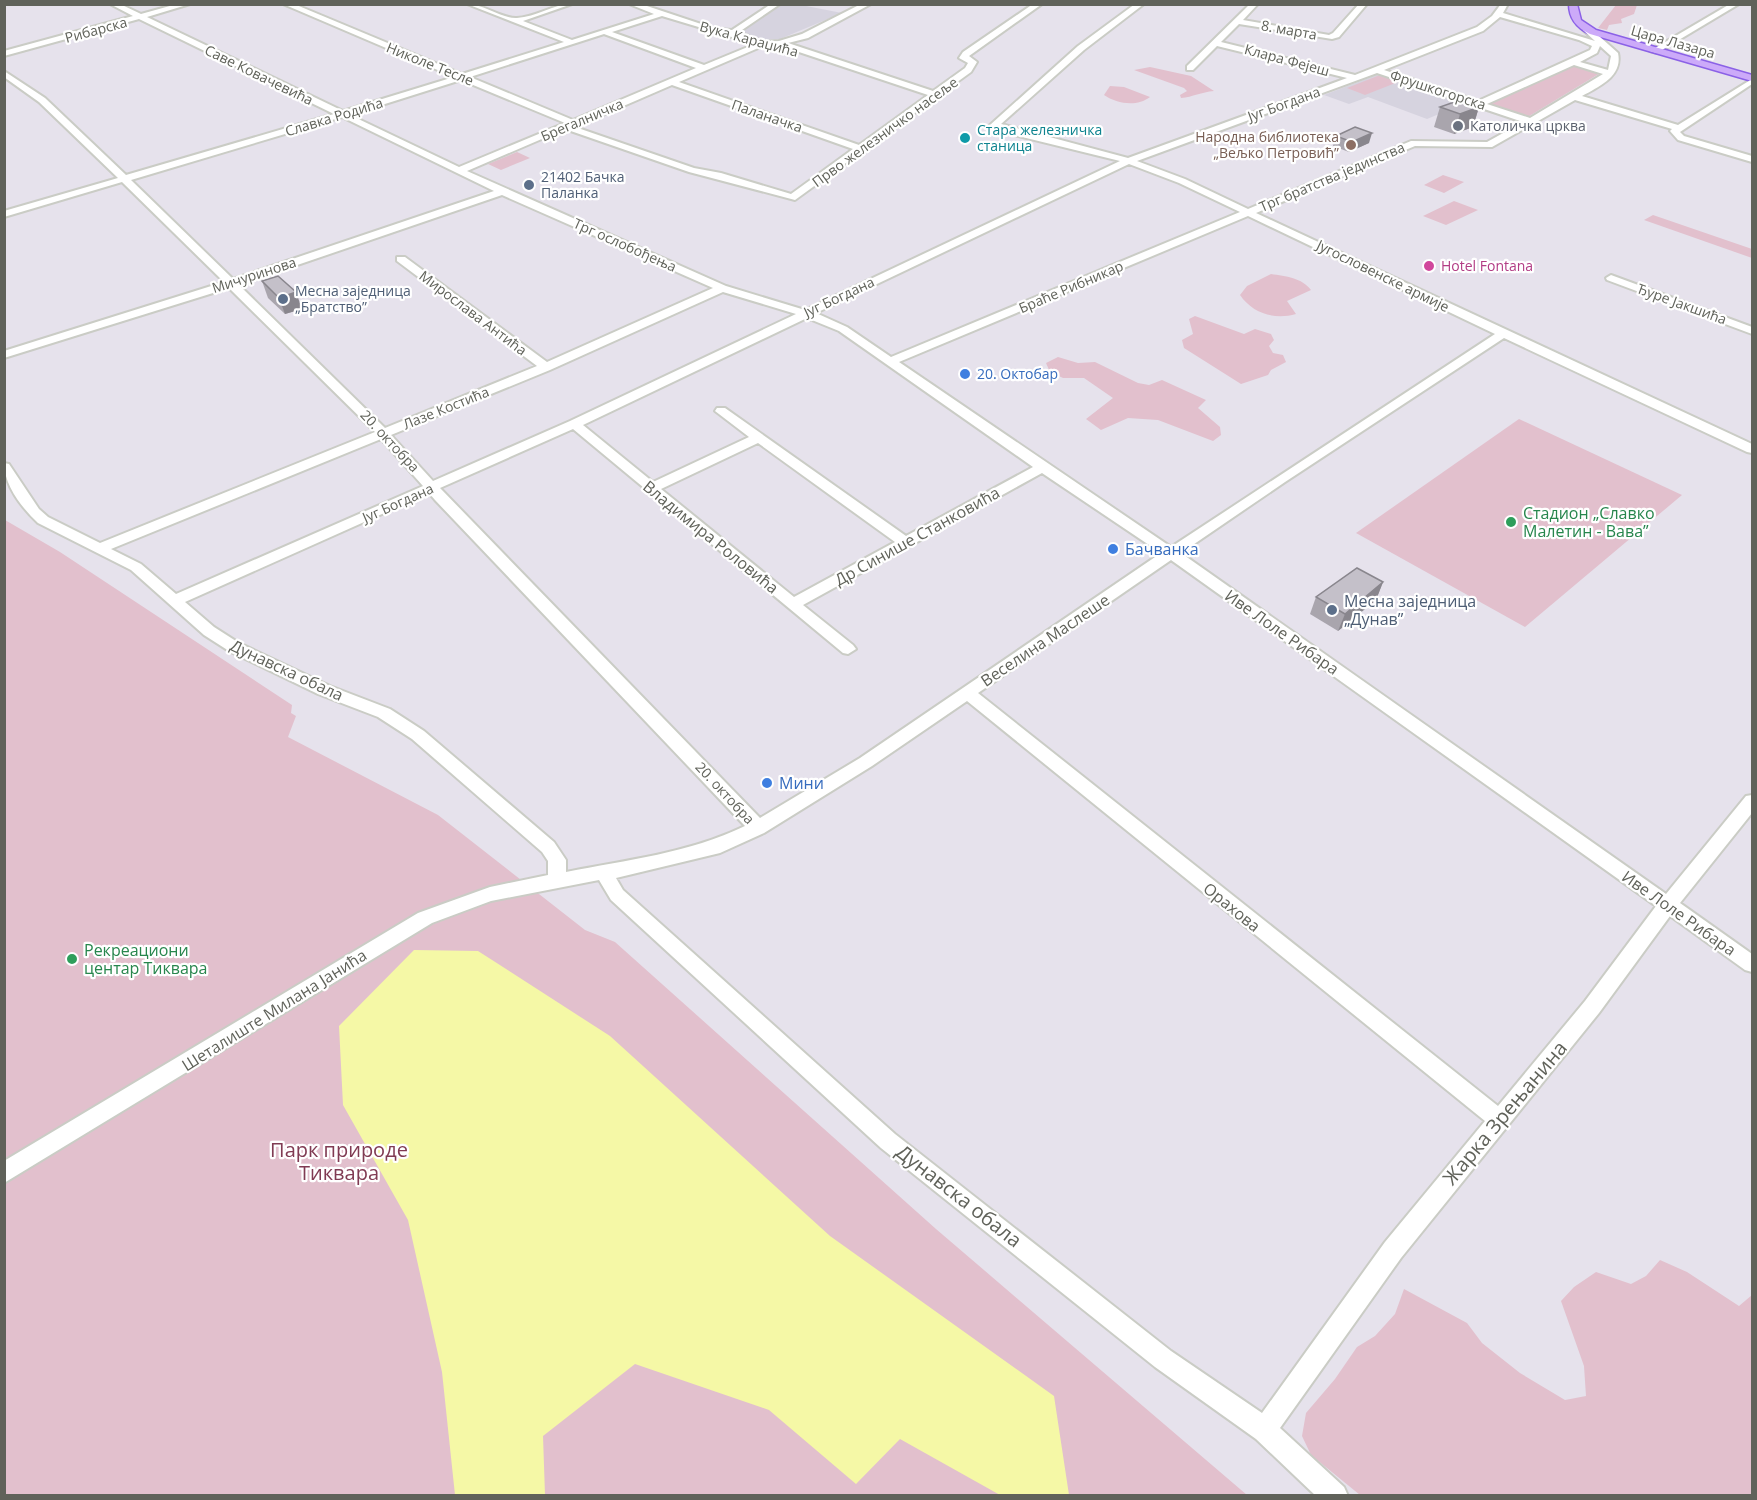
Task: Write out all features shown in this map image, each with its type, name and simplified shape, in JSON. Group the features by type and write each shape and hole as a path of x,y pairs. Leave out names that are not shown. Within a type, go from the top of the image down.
{"main road":[{"path":"1573,5 1574,17 1587,30"},
{"name":"Цара Лазара","path":"1587,30 1752,80"},
{"path":"1613,51 1625,47 1643,48"}],"street":[{"name":"Саве Ковачевића","path":"113,4 502,192"},
{"name":"Рибарска","path":"4,54 187,4"},
{"name":"Николе Тесле","path":"286,4 462,77 571,126 692,171 718,175 792,198"},
{"path":"470,4 574,43"},
{"path":"516,21 569,4"},
{"name":"Вука Караџића","path":"632,4 715,31 734,33 762,44 779,44 935,95"},
{"path":"734,33 737,28 777,4"},
{"path":"779,44 813,33 868,4"},
{"name":"Прво железничко насеље","path":"792,198 972,67 973,62 963,58 964,56 1039,4"},
{"name":"Југословенске армије","path":"1141,4 1081,48 996,121 995,125 1005,130 1130,160 1182,180 1503,334 1752,449"},
{"path":"1190,68 1255,4"},
{"name":"8. марта","path":"1237,21 1329,37 1336,35 1364,4"},
{"name":"Југ Богдана","path":"173,601 574,424 1130,160 1356,78 1480,29 1499,14 1505,4"},
{"path":"1567,4 1573,5"},
{"path":"1654,51 1736,4"},
{"name":"Славка Родића","path":"4,214 342,115 661,14"},
{"path":"1479,104 1594,51 1596,45 1582,38 1499,14"},
{"path":"1572,62 1611,74 1616,65 1613,51 1587,30"},
{"path":"605,32 706,69"},
{"name":"Клара Фејеш","path":"1217,43 1356,78"},
{"name":"Брегалничка","path":"458,171 571,126 762,44"},
{"name":"Фрушкогорска","path":"1377,70 1533,122"},
{"name":"20. октобра","path":"4,74 42,100 367,416 758,828"},
{"name":"Трг братства јединства","path":"1249,212 1414,143 1483,147 1533,122 1571,96 1611,74"},
{"path":"1752,80 1675,131 1682,138 1752,159"},
{"name":"Паланачка","path":"672,82 862,149"},
{"path":"1571,96 1679,128"},
{"name":"Трг ослобођења","path":"502,192 722,288 748,298 804,313"},
{"name":"Мичуринова","path":"4,355 230,283 502,192"},
{"name":"Браће Рибникар","path":"892,361 1249,212"},
{"name":"Мирослава Антића","path":"401,259 546,367"},
{"name":"Ђуре Јакшића","path":"1611,278 1752,331"},
{"name":"Лазе Костића","path":"100,548 546,367 722,288"},
{"name":"Трг ослобођења","path":"748,298 776,314 781,321 778,326"},
{"name":"Иве Лоле Рибара","path":"804,313 843,329 892,361 1042,467 1172,554 1752,964"},
{"name":"Веселина Маслеше","path":"557,880 606,873 700,852 720,846 758,828 866,762 1333,443 1503,334"},
{"path":"721,411 905,543"},
{"name":"Владимира Роловића","path":"574,424 848,649"},
{"path":"652,488 758,438"},
{"name":"Дунавска обала","path":"4,467 34,512 43,520 136,567 209,631 234,647 324,690 372,706 418,735 548,847 557,860 557,880"},
{"name":"Др Синише Станковића","path":"793,604 1042,467"},
{"name":"Орахова","path":"967,693 1499,1119"},
{"name":"Жарка Зрењанина","path":"1265,1430 1286,1396 1393,1250 1592,1007 1668,905 1752,801"},
{"name":"Дунавска обала","path":"606,873 617,895 888,1141 1163,1359 1265,1430 1335,1496"},
{"name":"Шеталиште Милана Јанића","path":"4,1173 425,918 490,894 557,880"}],"shaded area":[{"path":"782,5 801,5 842,13 780,39 758,40 740,32"},
{"path":"1382,73 1468,102 1427,119 1368,97 1349,104 1324,95"},
{"path":"414,950 478,951 610,1036 830,1236 1054,1396 1069,1495 1000,1495 900,1439 856,1484 769,1410 635,1364 543,1436 545,1495 455,1495 442,1372 408,1220 343,1105 339,1026"}],"green space":[{"path":"1616,5 1637,5 1634,14 1621,19 1622,23 1609,25 1607,30 1598,28"},
{"path":"1575,64 1602,72 1526,118 1485,103"},
{"path":"1150,67 1191,76 1214,91 1181,98 1180,95 1187,91 1184,88 1134,70"},
{"path":"1380,75 1398,82 1365,95 1347,88"},
{"path":"1110,86 1124,87 1150,97 1133,103 1115,101 1104,95"},
{"path":"517,152 530,158 501,170 488,164"},
{"path":"1443,175 1464,182 1444,193 1424,185"},
{"path":"1454,201 1478,210 1446,225 1423,216"},
{"path":"1653,215 1752,249 1752,258 1644,220"},
{"path":"1271,274 1298,280 1311,290 1287,301 1296,314 1272,316 1265,314 1251,307 1240,295 1247,286"},
{"path":"1195,316 1244,334 1255,329 1271,334 1274,340 1269,346 1273,353 1283,355 1286,362 1271,370 1268,375 1241,384 1184,348 1182,340 1193,334 1189,319"},
{"path":"1058,357 1078,363 1095,362 1138,383 1149,385 1162,380 1206,400 1198,408 1220,427 1221,435 1213,441 1158,420 1128,418 1101,430 1086,419 1113,398 1084,378 1063,378 1050,372 1046,363"},
{"name":"Стадион „Славко Малетин - Вава”","path":"1519,419 1682,495 1525,627 1356,533"},
{"name":"Парк природе Тиквара","path":"5,520 60,552 292,705 291,713 296,716 288,737 438,815 585,930 615,942 936,1229 1247,1495 5,1496"},
{"path":"1660,1260 1687,1272 1739,1306 1752,1295 1752,1495 1360,1495 1311,1455 1302,1436 1306,1413 1335,1379 1357,1347 1375,1336 1395,1314 1404,1289 1467,1323 1482,1343 1520,1373 1565,1400 1586,1396 1584,1366 1561,1301 1574,1287 1596,1272 1631,1284 1646,1276"}],"building":[{"path":"1460,100 1479,107 1460,114 1440,107"},
{"path":"1355,127 1372,133 1352,142 1336,136"},
{"path":"278,276 296,292 279,298 262,281"},
{"path":"1357,568 1383,582 1345,614 1316,597"}],"place":[{"name":"Католичка црква","path":"1458,126"},
{"name":"Стара железничка станица","path":"965,138"},
{"name":"Народна библиотека „Вељко Петровић”","path":"1351,145"},
{"name":"21402 Бачка Паланка","path":"529,185"},
{"name":"Hotel Fontana","path":"1429,266"},
{"name":"Месна заједница „Братство”","path":"283,299"},
{"name":"20. Октобар","path":"965,374"},
{"name":"Стадион „Славко Малетин - Вава”","path":"1511,522"},
{"name":"Бачванка","path":"1113,549"},
{"name":"Месна заједница „Дунав”","path":"1332,610"},
{"name":"Мини","path":"767,783"},
{"name":"Рекреациони центар Тиквара","path":"72,959"}]}
